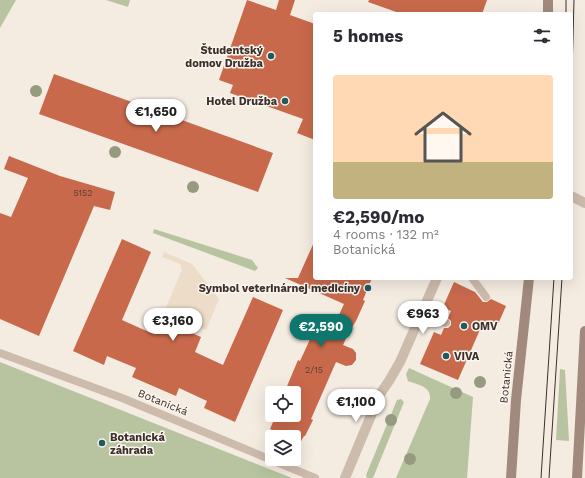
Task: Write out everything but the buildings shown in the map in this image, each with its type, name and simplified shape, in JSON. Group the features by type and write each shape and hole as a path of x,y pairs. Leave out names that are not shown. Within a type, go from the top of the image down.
{"main road":[{"path":"548,0 548,12"},
{"name":"Botanická","path":"511,478 516,400 529,280"},
{"path":"576,478 583,386 585,331"}],"street":[{"path":"573,197 585,203"},
{"path":"345,478 380,394 400,362 436,280"}],"lane":[{"path":"473,280 486,297"},
{"path":"420,315 446,323"},
{"name":"Botanická","path":"0,353 122,398 316,478"}],"green space":[{"path":"0,0 16,0 0,28"},
{"path":"106,0 130,0 128,7"},
{"path":"154,229 252,260 258,268 255,271 153,233"},
{"name":"Botanická záhrada","path":"0,362 292,478 0,478"},
{"path":"409,368 473,397 467,478 396,478 430,399 430,395 426,389 420,385 408,381 406,374"},
{"path":"560,369 565,370 569,441 556,440"},
{"path":"401,399 404,402 373,478 367,478 366,475 397,400"}],"shaded area":[{"path":"164,252 192,264 219,299 206,330 164,312 182,270 180,264 162,257"}],"tram line":[{"path":"566,0 566,12"},
{"path":"573,37 574,0"},
{"path":"541,478 554,280"},
{"path":"549,478 562,280"}],"place":[{"name":"Študentský domov Družba","path":"271,56"},
{"name":"Hotel Družba","path":"285,101"},
{"name":"Symbol veterinárnej medicíny","path":"368,288"},
{"name":"OMV","path":"464,326"},
{"name":"VIVA","path":"446,356"},
{"name":"Botanická záhrada","path":"102,443"}]}
